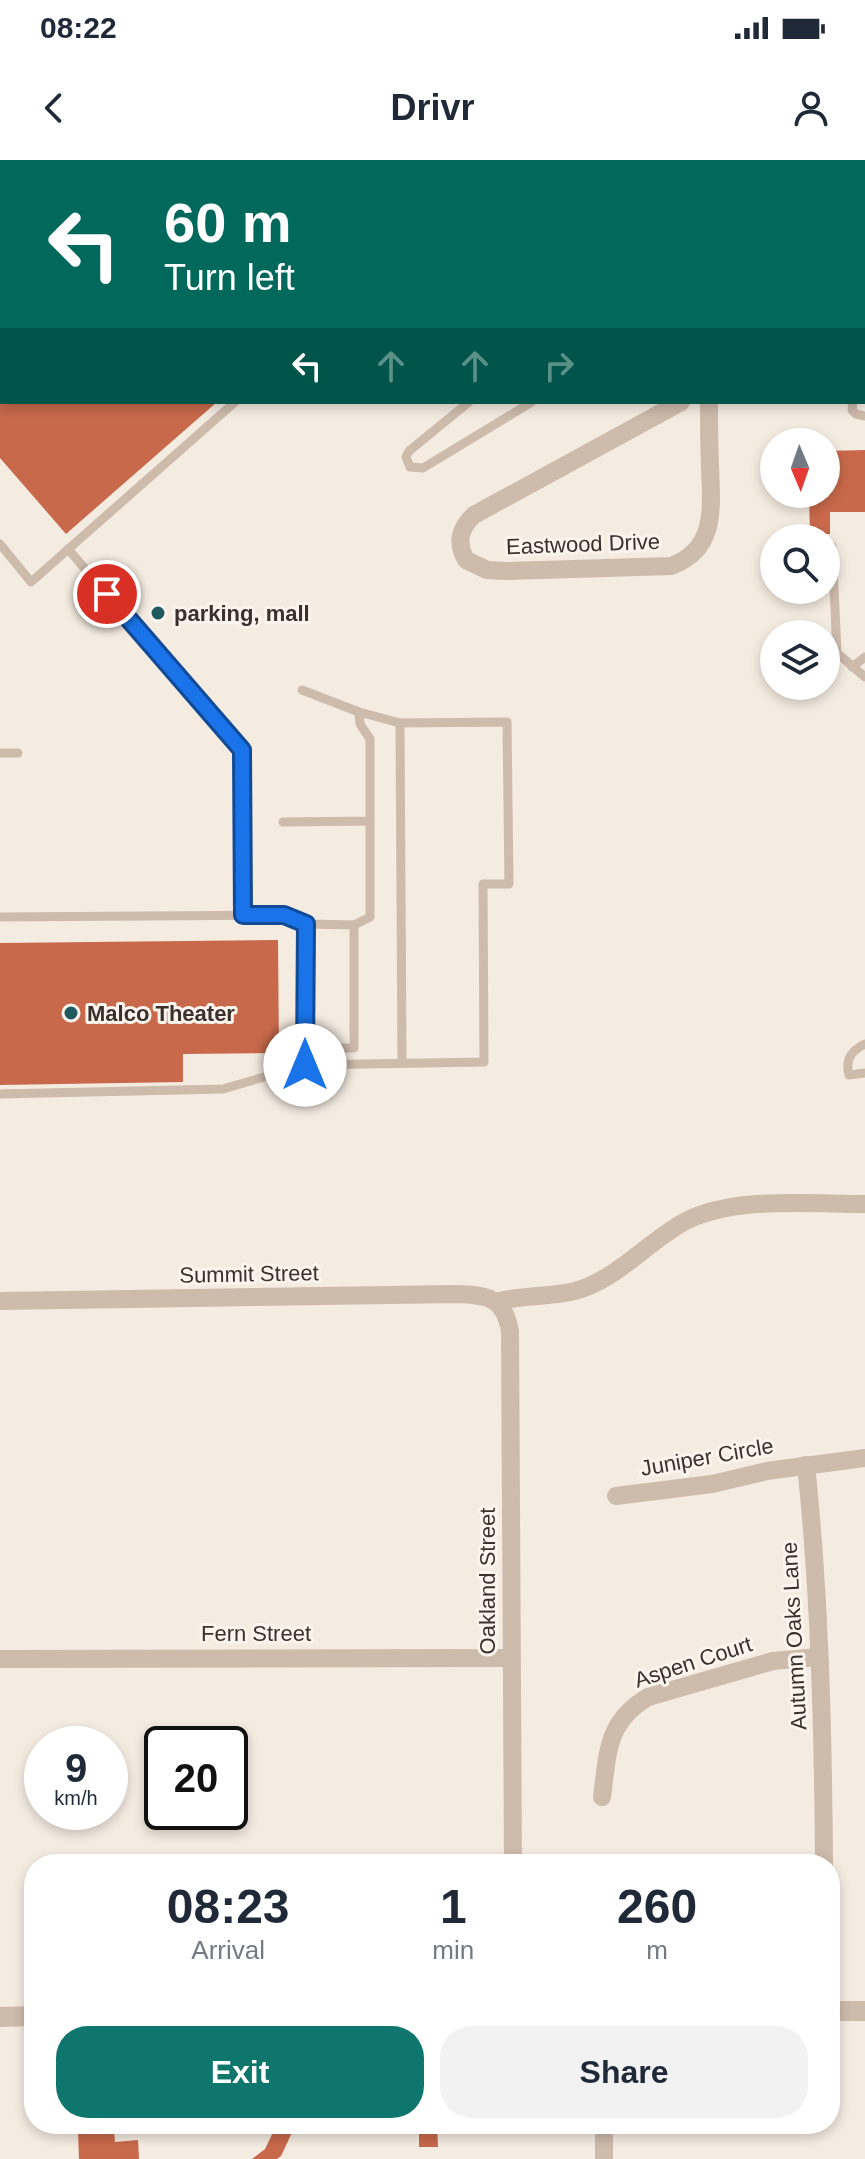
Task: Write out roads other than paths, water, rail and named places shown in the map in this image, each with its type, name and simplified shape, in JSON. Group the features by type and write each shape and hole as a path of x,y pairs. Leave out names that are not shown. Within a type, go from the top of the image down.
{"street":[{"name":"Eastwood Drive","path":"674,404 474,515 461,532 463,556 475,566 506,571 671,566 688,558 703,541 709,521 709,404"},
{"path":"496,1302 565,1293 586,1287 606,1277 682,1223 717,1209 740,1205 865,1204"},
{"name":"Summit Street","path":"0,1301 456,1294 479,1295 496,1302"},
{"name":"Oakland Street","path":"496,1302 507,1315 510,1331 513,1854"},
{"path":"806,1465 865,1458"},
{"name":"Juniper Circle","path":"616,1496 712,1484 806,1465"},
{"name":"Autumn Oaks Lane","path":"806,1465 815,1551 824,1854"},
{"name":"Aspen Court","path":"602,1797 614,1730 634,1705 648,1697 773,1661 818,1657"},
{"name":"Fern Street","path":"0,1659 511,1658"},
{"path":"840,2011 865,2011"},
{"path":"0,2017 24,2016"},
{"path":"604,2134 604,2159"}],"lane":[{"path":"0,544 31,582 233,404"},
{"path":"467,404 409,451 406,457 410,467 423,468 529,404"},
{"path":"853,404 852,410 856,414 865,416"},
{"path":"68,549 242,750 243,915"},
{"path":"835,604 837,653 865,677"},
{"path":"852,667 865,657"},
{"path":"0,1094 223,1089 305,1065 484,1062 483,884 509,884 507,722 400,723 359,712 302,690"},
{"path":"0,917 284,915 306,924 354,925 370,917 370,739 360,724 359,712"},
{"path":"400,723 402,1063"},
{"path":"0,753 18,753"},
{"path":"283,822 370,821"},
{"path":"305,1065 306,924"},
{"path":"305,1048 354,1048 354,925"},
{"path":"865,1044 854,1049 848,1058 847,1068 849,1075 865,1073"}],"place":[{"name":"parking, mall","path":"158,613"},
{"name":"Malco Theater","path":"71,1013"}]}
